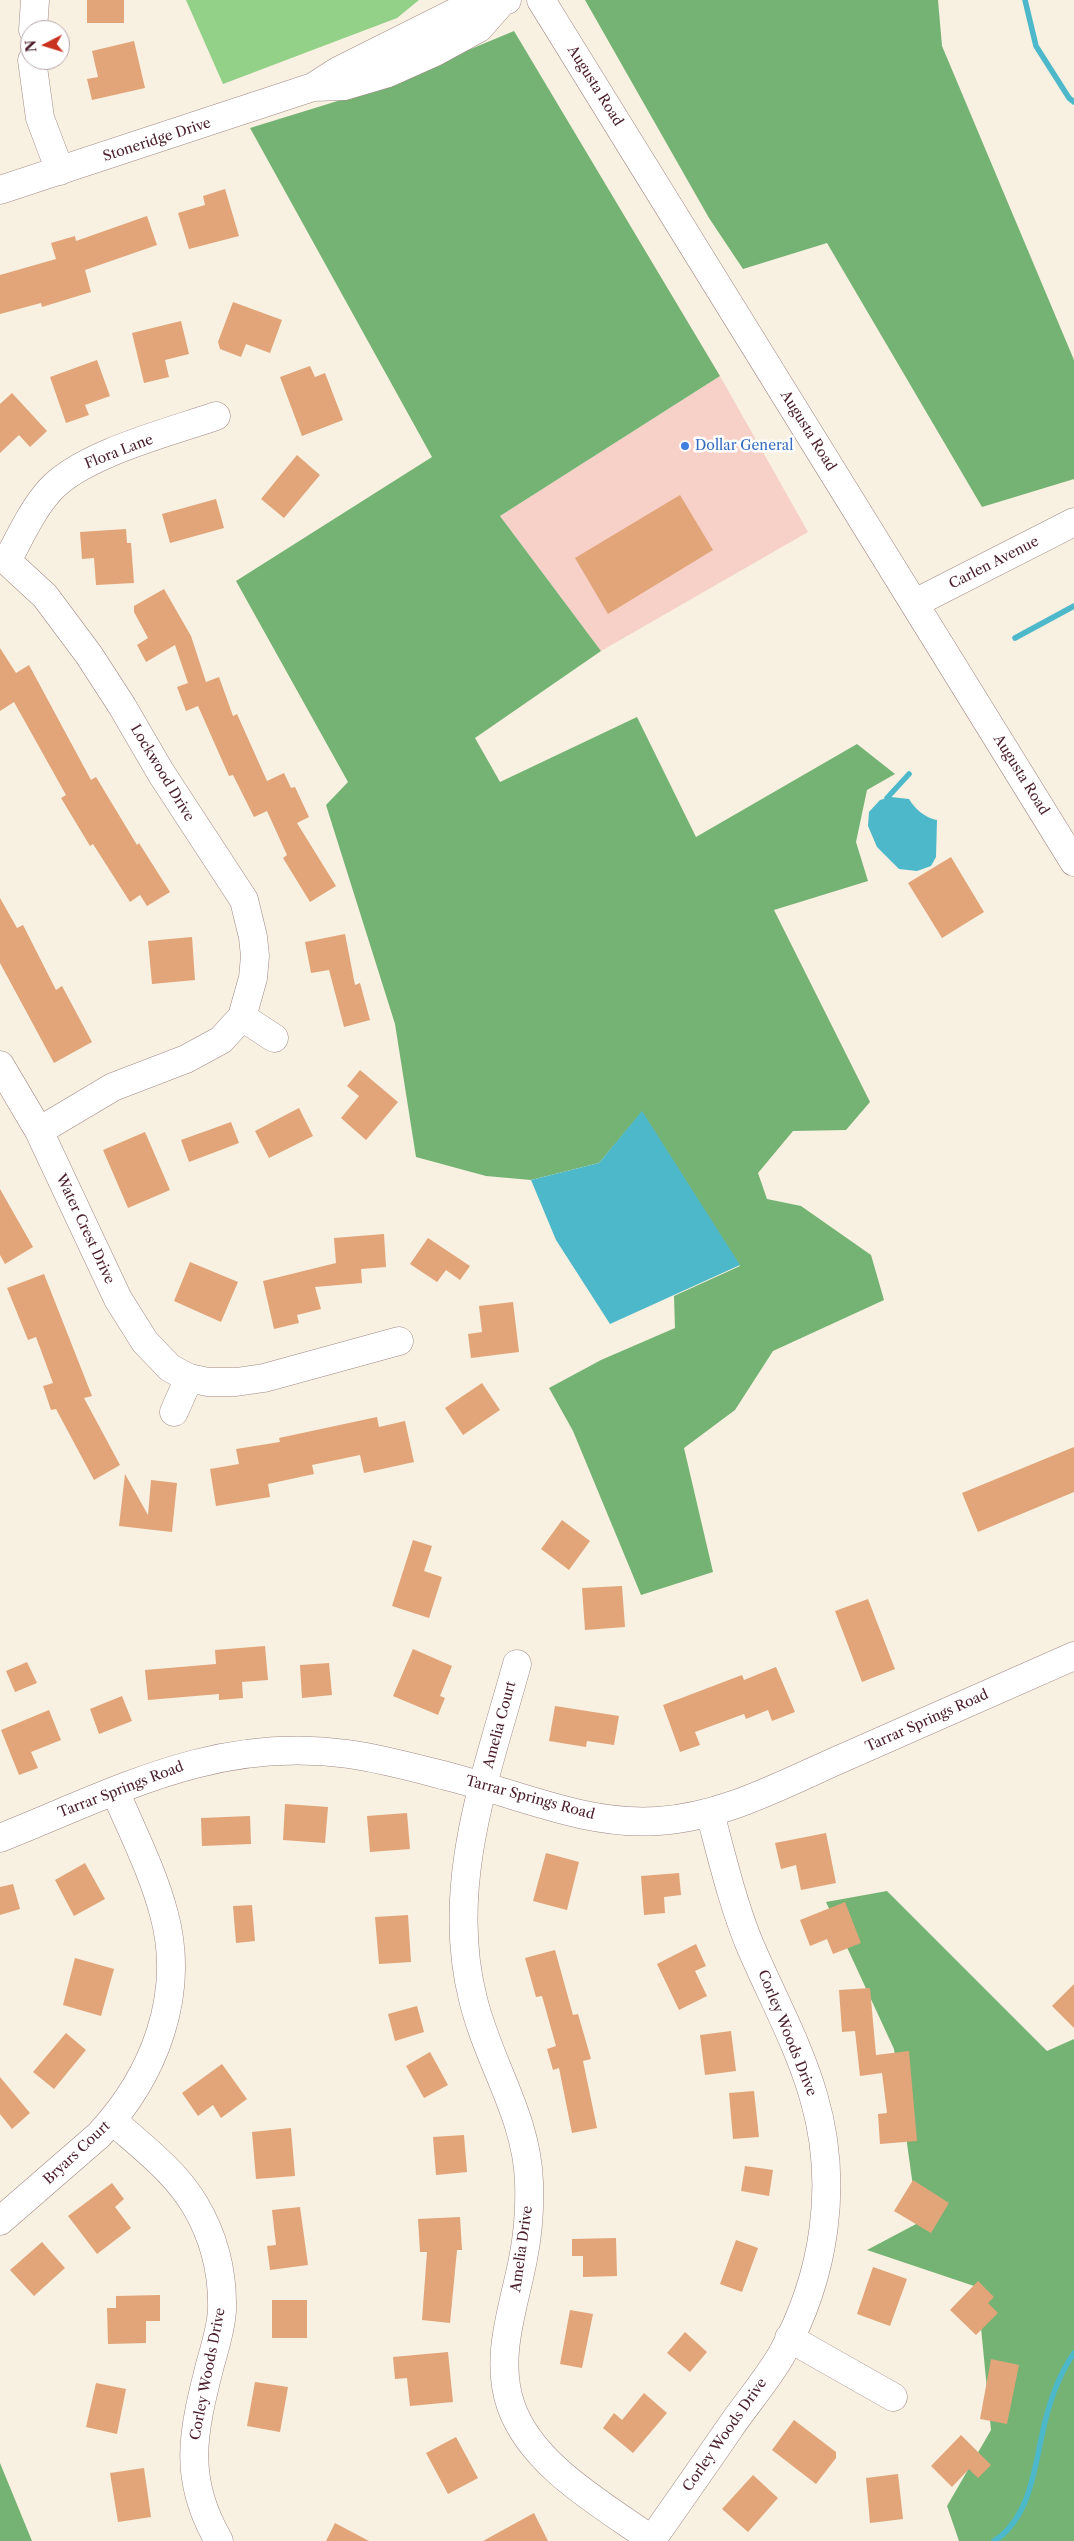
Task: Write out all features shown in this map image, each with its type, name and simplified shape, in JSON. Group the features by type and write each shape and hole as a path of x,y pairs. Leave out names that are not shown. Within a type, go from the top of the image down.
{"street":[{"path":"33,20 34,0"},
{"name":"Augusta Road","path":"541,0 1074,862"},
{"name":"Stoneridge Drive","path":"0,190 313,87 346,67 458,11 504,2"},
{"path":"33,70 40,118 60,171"},
{"name":"Flora Lane","path":"3,560 40,502 66,476 99,457 216,416"},
{"name":"Carlen Avenue","path":"915,603 1074,522"},
{"name":"Lockwood Drive","path":"3,560 45,596 89,655 122,706 160,773 244,900 253,937 255,956 253,978 242,1017 221,1040 186,1059 113,1086 39,1131"},
{"path":"242,1017 274,1038"},
{"name":"Water Crest Drive","path":"0,1065 39,1131 118,1299 155,1355 170,1368 189,1378 208,1382 264,1378 399,1341"},
{"path":"174,1412 189,1378"},
{"name":"Tarrar Springs Road","path":"0,1838 161,1772 197,1762 234,1755 272,1751 348,1754 386,1761 484,1785 578,1814 616,1820 654,1822 710,1813 735,1805 1074,1656"},
{"name":"Amelia Court","path":"484,1785 516,1664"},
{"name":"Amelia Drive","path":"484,1785 468,1848 463,1886 462,1924 465,1962 484,2036 520,2124 529,2180 529,2218 524,2256 504,2350 506,2388 518,2424 540,2455 587,2493 651,2540"},
{"name":"Bryars Court","path":"0,2221 100,2134 141,2081 157,2046 169,1991 170,1953 165,1916 153,1880 115,1791"},
{"name":"Corley Woods Drive","path":"651,2540 781,2355 812,2286 821,2248 826,2211 827,2173 823,2135 814,2098 802,2062 735,1907 710,1813"},
{"name":"Corley Woods Drive","path":"112,2120 183,2188 203,2219 216,2254 220,2273 222,2311 220,2329 197,2417 194,2455 198,2492 204,2510 220,2541"},
{"path":"789,2338 893,2397"}],"shaded area":[{"name":"Dollar General","path":"720,376 808,532 601,651 500,516"}],"green space":[{"path":"186,0 419,0 397,18 223,84"},
{"path":"585,0 938,0 942,46 1074,360 1074,479 982,507 827,243 743,269 709,218"},
{"path":"514,31 720,376 500,516 601,651 475,738 500,782 637,717 696,837 857,744 895,774 867,790 856,842 868,881 774,910 870,1102 846,1130 793,1131 758,1173 767,1199 801,1206 871,1255 884,1300 773,1351 735,1410 684,1448 713,1572 641,1595 573,1431 549,1388 601,1360 675,1328 674,1296 740,1266 642,1112 599,1163 531,1180 486,1176 416,1157 395,1024 326,805 348,782 236,581 432,457 250,128 370,91"},
{"path":"887,1891 1047,2051 1074,2039 1074,2541 959,2541 947,2506 991,2430 977,2287 867,2250 918,2223 894,2049 826,1902"},
{"path":"0,2463 32,2541 0,2541"}],"water":[{"path":"891,797 909,799 921,812 937,820 936,857 931,866 917,871 899,869 877,847 868,826 869,812 880,800"},
{"path":"642,1111 740,1265 610,1324 556,1240 531,1180 599,1163"}],"building":[{"path":"87,0 124,0 124,23 87,23"},
{"path":"134,41 145,88 92,100 87,79 98,77 92,51"},
{"path":"225,189 239,236 189,249 178,213 205,205 203,196"},
{"path":"147,216 157,245 85,270 91,292 42,307 41,303 0,314 0,275 56,259 51,243 75,236 76,241"},
{"path":"233,302 282,320 270,353 246,344 241,357 220,349 218,342"},
{"path":"181,321 189,354 165,360 169,377 144,383 132,333"},
{"path":"97,360 110,396 85,405 89,415 66,423 50,377"},
{"path":"310,366 315,377 325,373 343,420 302,436 280,377"},
{"path":"12,393 47,431 30,447 19,435 0,453 0,404"},
{"path":"297,455 320,475 284,518 261,499"},
{"path":"680,495 713,550 608,614 575,558"},
{"path":"216,499 224,528 170,543 162,514"},
{"path":"126,529 127,543 131,543 134,583 96,585 94,558 82,559 80,532"},
{"path":"164,589 191,636 206,682 219,677 233,716 237,714 267,781 284,773 291,788 295,787 309,817 297,823 336,886 310,902 283,858 287,855 267,811 254,817 233,775 229,776 198,706 186,711 177,687 188,683 175,645 146,662 137,645 148,638 134,612 134,606"},
{"path":"0,648 16,673 29,665 91,780 96,777 137,845 139,843 170,892 147,906 140,895 130,902 93,844 90,846 61,798 66,795 14,702 0,711"},
{"path":"951,857 984,912 942,938 908,883"},
{"path":"0,898 17,928 23,925 56,990 62,986 92,1042 54,1063 0,963"},
{"path":"345,934 355,985 360,983 370,1020 344,1027 329,970 311,973 305,942"},
{"path":"192,937 195,980 152,984 148,941"},
{"path":"360,1070 398,1102 366,1140 341,1118 359,1096 347,1086"},
{"path":"299,1108 313,1136 269,1158 255,1131"},
{"path":"231,1122 239,1143 189,1162 181,1140"},
{"path":"145,1132 170,1190 128,1208 103,1150"},
{"path":"0,1189 33,1247 5,1264 0,1255"},
{"path":"384,1234 386,1267 361,1269 362,1283 315,1287 321,1309 297,1315 299,1323 274,1329 263,1281 336,1263 334,1238"},
{"path":"428,1238 470,1266 460,1280 446,1270 437,1282 410,1264"},
{"path":"190,1262 238,1282 221,1322 174,1301"},
{"path":"44,1274 92,1396 84,1398 120,1465 94,1480 56,1409 51,1410 43,1386 53,1383 36,1337 28,1340 7,1288"},
{"path":"513,1302 519,1352 471,1358 468,1334 482,1332 479,1306"},
{"path":"482,1383 500,1410 463,1435 445,1408"},
{"path":"377,1417 379,1427 405,1421 414,1462 364,1473 360,1455 312,1465 314,1474 268,1484 270,1497 216,1506 210,1469 239,1464 236,1449 280,1442 279,1438"},
{"path":"1074,1447 1074,1492 978,1532 962,1493"},
{"path":"125,1474 148,1515 151,1480 177,1483 172,1532 119,1526"},
{"path":"562,1520 590,1541 569,1570 541,1549"},
{"path":"413,1540 432,1546 424,1571 442,1577 429,1618 392,1606"},
{"path":"622,1586 625,1627 585,1630 582,1588"},
{"path":"868,1599 895,1669 862,1682 835,1611"},
{"path":"265,1646 268,1680 242,1682 243,1698 219,1700 219,1694 148,1700 145,1670 216,1664 215,1650"},
{"path":"413,1649 452,1666 440,1696 445,1698 438,1715 393,1696"},
{"path":"27,1662 37,1683 15,1692 6,1671"},
{"path":"329,1663 332,1695 302,1698 300,1665"},
{"path":"776,1667 795,1712 772,1721 768,1710 746,1719 744,1714 695,1732 700,1745 680,1752 663,1705 742,1675 744,1680"},
{"path":"122,1696 132,1721 99,1734 90,1709"},
{"path":"555,1706 619,1716 614,1745 587,1741 586,1747 549,1741"},
{"path":"49,1710 61,1740 31,1752 38,1768 19,1775 1,1730"},
{"path":"285,1804 328,1807 325,1843 283,1840"},
{"path":"407,1813 410,1849 370,1852 367,1816"},
{"path":"250,1816 251,1844 202,1846 201,1818"},
{"path":"826,1833 836,1883 801,1890 796,1865 781,1869 775,1843"},
{"path":"546,1853 579,1862 567,1910 533,1901"},
{"path":"85,1863 105,1899 74,1916 55,1880"},
{"path":"679,1873 681,1895 664,1897 665,1913 644,1915 641,1876"},
{"path":"13,1884 20,1909 0,1915 0,1887"},
{"path":"845,1902 861,1943 833,1954 827,1939 810,1946 800,1920"},
{"path":"252,1905 255,1941 236,1943 233,1906"},
{"path":"408,1915 411,1962 379,1964 375,1917"},
{"path":"696,1944 706,1966 695,1971 707,1996 679,2010 657,1964"},
{"path":"555,1950 573,2015 578,2014 591,2059 583,2061 597,2128 572,2133 559,2068 553,2070 547,2049 556,2046 542,1996 536,1997 525,1958"},
{"path":"75,1958 114,1969 101,2016 63,2005"},
{"path":"1074,1984 1074,2028 1052,2006"},
{"path":"870,1988 876,2055 909,2051 917,2141 880,2144 878,2114 887,2113 882,2073 860,2076 855,2031 842,2032 839,1990"},
{"path":"417,2006 424,2032 395,2041 388,2014"},
{"path":"731,2031 736,2071 705,2075 700,2035"},
{"path":"66,2033 86,2050 54,2089 33,2072"},
{"path":"430,2052 448,2085 424,2098 406,2066"},
{"path":"222,2064 247,2099 221,2118 213,2105 198,2116 182,2093"},
{"path":"0,2077 30,2113 12,2129 0,2114"},
{"path":"754,2091 759,2137 733,2139 729,2093"},
{"path":"291,2128 295,2176 256,2179 252,2132"},
{"path":"464,2135 467,2172 436,2175 433,2137"},
{"path":"745,2166 773,2170 769,2196 741,2191"},
{"path":"913,2180 949,2203 931,2233 894,2211"},
{"path":"112,2183 124,2199 115,2207 131,2228 97,2254 68,2216"},
{"path":"300,2207 308,2265 270,2270 267,2246 276,2245 272,2210"},
{"path":"460,2217 462,2250 457,2250 450,2323 422,2320 427,2252 420,2252 418,2219"},
{"path":"616,2238 617,2276 583,2277 583,2256 572,2256 572,2239"},
{"path":"736,2240 758,2248 742,2292 720,2284"},
{"path":"42,2242 65,2268 34,2296 10,2270"},
{"path":"873,2267 907,2279 890,2326 857,2314"},
{"path":"978,2281 994,2297 988,2303 998,2313 976,2335 950,2310"},
{"path":"160,2295 160,2321 146,2321 146,2343 108,2344 107,2308 116,2308 116,2296"},
{"path":"272,2300 307,2300 307,2338 272,2338"},
{"path":"570,2310 593,2314 582,2368 560,2364"},
{"path":"685,2332 707,2352 690,2372 667,2353"},
{"path":"448,2352 453,2402 410,2406 407,2378 395,2379 393,2357"},
{"path":"991,2359 1019,2365 1007,2424 980,2419"},
{"path":"255,2382 288,2387 280,2432 247,2426"},
{"path":"96,2383 126,2389 117,2434 86,2427"},
{"path":"644,2393 667,2413 633,2453 603,2428 614,2413 622,2420"},
{"path":"794,2420 836,2452 836,2458 816,2484 772,2450"},
{"path":"961,2435 991,2465 978,2478 969,2469 952,2487 931,2466"},
{"path":"456,2437 478,2478 448,2494 426,2453"},
{"path":"144,2468 151,2517 118,2522 110,2473"},
{"path":"898,2474 903,2519 870,2523 866,2478"},
{"path":"753,2475 778,2498 748,2532 722,2509"},
{"path":"534,2513 548,2541 483,2541"},
{"path":"335,2523 369,2541 326,2541"}],"waterway":[{"path":"1025,0 1036,46 1069,98 1074,102"},
{"path":"1015,638 1074,606"},
{"path":"887,798 909,774"},
{"path":"994,2541 1006,2532 1015,2520 1028,2493 1033,2479 1050,2403 1058,2382 1074,2353"}],"place":[{"name":"Dollar General","path":"685,446"}]}
